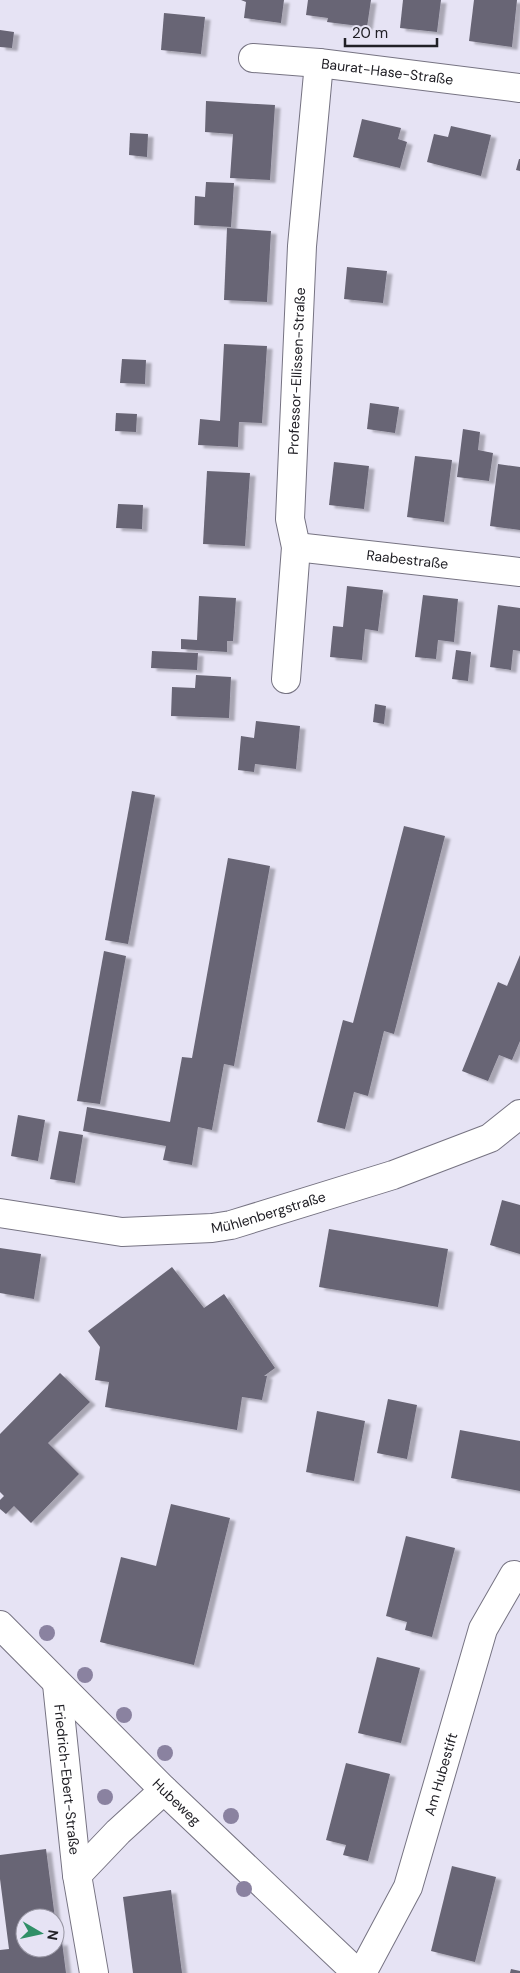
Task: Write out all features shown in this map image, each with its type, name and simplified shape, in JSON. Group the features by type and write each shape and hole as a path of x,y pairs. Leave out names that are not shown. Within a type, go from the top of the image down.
{"street":[{"name":"Baurat-Hase-Straße","path":"253,58 319,63 520,88"},
{"name":"Professor-Ellissen-Straße","path":"286,679 296,547 290,520 302,246 319,63"},
{"name":"Raabestraße","path":"296,547 520,572"},
{"name":"Mühlenbergstraße","path":"0,1213 122,1232 212,1228 231,1225 402,1171 490,1138 520,1114"},
{"name":"Am Hubestift","path":"362,1973 408,1887 483,1629 514,1575"},
{"name":"Hubeweg","path":"0,1626 57,1684 155,1800 357,1973"},
{"name":"Friedrich-Ebert-Straße","path":"57,1684 77,1875 94,1973"},
{"name":"Friedrich-Ebert-Straße","path":"77,1875 118,1832 155,1800"}],"building":[{"path":"241,0 284,0 281,23 244,18 246,2"},
{"path":"308,0 371,0 367,27 327,22 328,18 306,15"},
{"path":"403,0 441,0 437,32 400,28"},
{"path":"474,0 517,0 512,47 469,41"},
{"path":"164,13 205,17 201,54 161,50"},
{"path":"0,30 14,32 12,48 0,47"},
{"path":"206,101 275,105 270,180 230,178 233,134 205,132"},
{"path":"362,119 401,128 398,139 407,142 400,168 353,157"},
{"path":"451,126 491,135 481,176 427,162 434,134 448,137"},
{"path":"130,133 148,134 147,157 129,155"},
{"path":"520,159 520,171 516,170"},
{"path":"206,182 234,183 231,227 194,225 195,196 205,197"},
{"path":"227,228 271,231 267,302 224,300"},
{"path":"347,267 387,271 383,303 344,299"},
{"path":"224,344 267,346 262,423 239,422 238,447 198,445 200,419 220,421"},
{"path":"122,359 146,360 145,384 120,383"},
{"path":"370,403 399,407 395,433 367,429"},
{"path":"116,413 137,414 136,432 115,431"},
{"path":"463,429 480,432 478,450 493,453 489,481 457,477"},
{"path":"415,456 452,460 444,522 407,517"},
{"path":"334,462 369,466 364,509 329,505"},
{"path":"498,464 520,467 520,530 490,526"},
{"path":"207,471 250,473 245,546 203,544"},
{"path":"118,504 143,505 142,529 116,528"},
{"path":"347,586 383,590 378,631 365,629 362,660 330,657 333,626 343,627"},
{"path":"423,595 458,599 454,642 438,640 436,659 415,657"},
{"path":"199,596 236,598 233,641 227,641 227,652 181,649 181,639 197,640"},
{"path":"498,605 520,608 520,651 513,650 511,670 490,667"},
{"path":"456,650 471,652 468,681 452,679"},
{"path":"152,651 198,653 197,670 151,668"},
{"path":"196,675 231,677 229,718 171,716 172,687 195,688"},
{"path":"375,704 386,706 384,724 373,722"},
{"path":"256,721 300,726 296,769 255,764 254,772 238,770 241,736 254,738"},
{"path":"132,791 155,795 128,944 105,940"},
{"path":"404,826 445,836 394,1034 384,1031 368,1096 354,1092 345,1129 317,1122 343,1020 353,1023"},
{"path":"228,858 270,866 234,1066 224,1064 212,1130 198,1127 192,1165 163,1160 166,1146 83,1131 87,1107 170,1122 182,1057 192,1058"},
{"path":"104,951 126,956 100,1104 77,1101"},
{"path":"520,955 520,1041 512,1060 499,1055 488,1081 462,1071 498,982 507,986"},
{"path":"18,1115 45,1120 38,1161 11,1156"},
{"path":"59,1131 83,1135 75,1183 50,1179"},
{"path":"502,1200 520,1205 520,1254 490,1245"},
{"path":"329,1229 448,1249 438,1307 319,1287"},
{"path":"0,1248 41,1254 34,1299 0,1293"},
{"path":"172,1267 204,1308 224,1294 275,1368 264,1376 267,1376 262,1400 242,1397 237,1430 105,1407 109,1382 95,1380 100,1347 88,1331"},
{"path":"60,1373 90,1402 48,1443 79,1474 31,1523 14,1506 6,1514 0,1509 0,1500 4,1496 0,1492 0,1434"},
{"path":"388,1399 417,1405 407,1459 377,1453"},
{"path":"317,1411 365,1421 354,1481 306,1472"},
{"path":"460,1430 520,1441 520,1491 451,1478"},
{"path":"171,1504 230,1518 194,1665 100,1642 121,1557 156,1566"},
{"path":"406,1536 455,1548 432,1637 405,1630 407,1622 386,1616"},
{"path":"377,1657 420,1668 401,1743 358,1733"},
{"path":"346,1763 390,1774 368,1861 343,1855 346,1845 326,1840"},
{"path":"46,1849 54,1908 15,1908 15,1958 64,1958 66,1973 0,1973 0,1950 9,1949 0,1879 0,1855"},
{"path":"452,1866 496,1877 475,1962 431,1951"},
{"path":"171,1890 182,1973 133,1973 123,1897"},
{"path":"511,1969 520,1971 520,1973 510,1973"}]}
